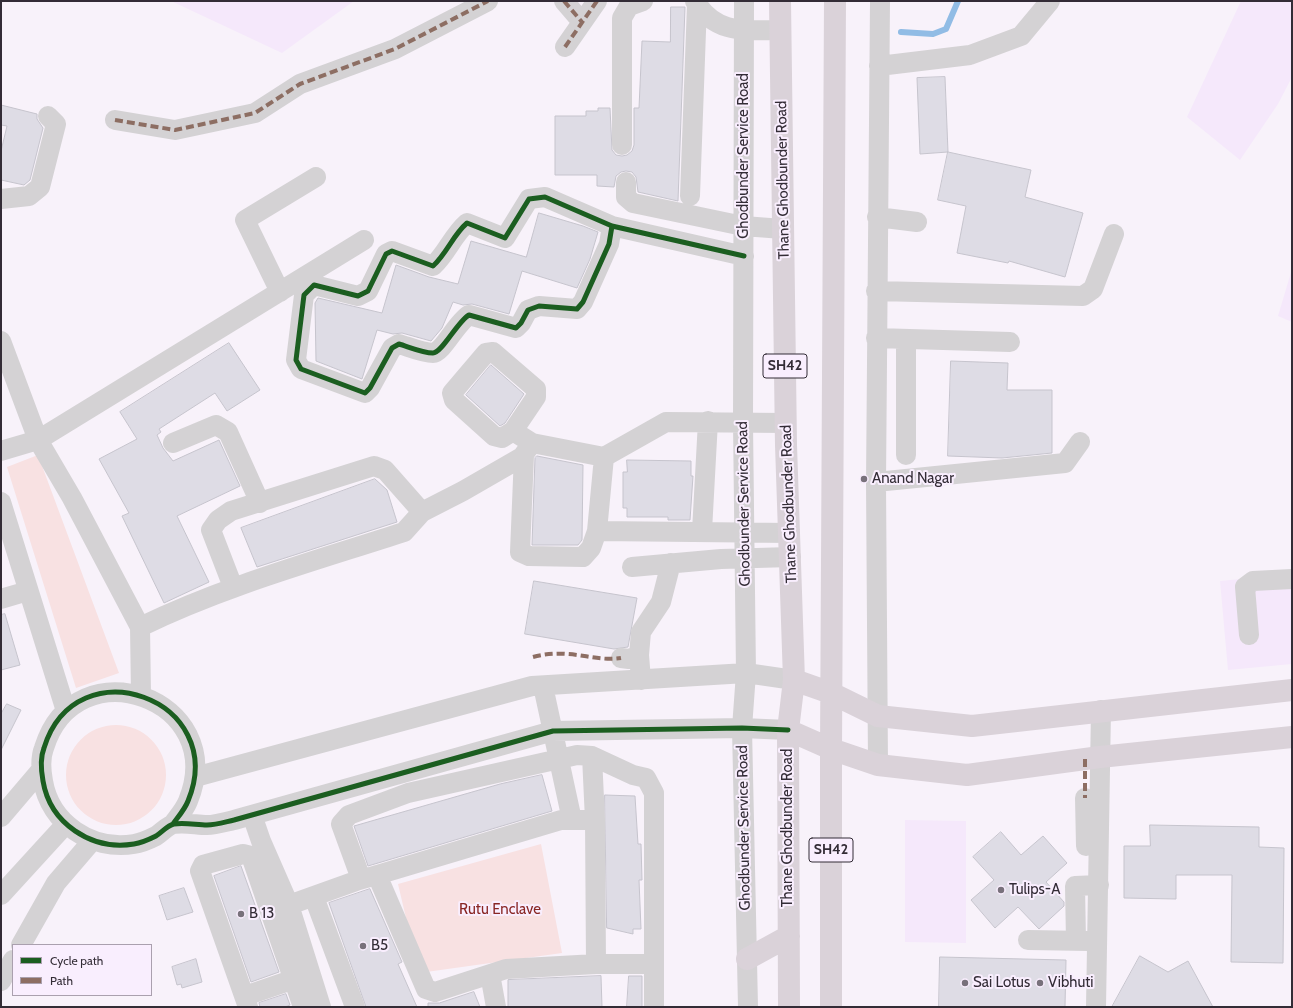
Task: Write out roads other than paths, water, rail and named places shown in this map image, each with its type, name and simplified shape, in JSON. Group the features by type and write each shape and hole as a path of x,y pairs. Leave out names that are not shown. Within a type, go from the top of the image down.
{"main road":[{"name":"Thane Ghodbunder Road","path":"780,1 786,423 794,680 788,730 789,1007"},
{"name":"SH42","path":"831,1007 835,1"},
{"path":"794,680 832,693 878,716 972,726 1101,710 1292,690"},
{"path":"788,730 831,749 878,765 967,775 1100,757 1292,737"},
{"path":"747,959 789,936"}],"street":[{"path":"115,120 175,130 255,113 300,84 396,49 488,1"},
{"path":"564,1 582,22"},
{"path":"565,47 597,1"},
{"path":"622,145 622,18 629,6 643,1"},
{"name":"Ghodbunder Service Road","path":"744,1 743,423 744,532 746,559 746,673 742,728 748,1007"},
{"path":"878,765 876,291 880,1"},
{"path":"879,66 970,55 1021,36 1050,1"},
{"path":"696,3 703,14 721,26 744,30 780,30"},
{"path":"690,196 696,3"},
{"path":"1,199 29,196 40,187 56,124 48,116"},
{"path":"280,292 245,220 316,177"},
{"path":"626,182 626,197 633,203 744,226 783,228"},
{"path":"612,226 608,244 583,302 577,310 539,306 528,310 521,323 516,328 469,315 462,320 440,350 434,353 400,344 392,348 370,388 365,393 301,369 296,360 304,296 314,285 358,296 368,291 386,254 392,250 433,266 441,259 458,231 467,223 504,238 529,199 545,197 612,226 744,256"},
{"path":"877,217 917,222"},
{"path":"876,291 1083,296 1094,289 1114,234"},
{"path":"1,451 38,440 364,240"},
{"path":"876,338 1010,342"},
{"path":"906,339 906,454"},
{"path":"1,341 38,440 72,498 140,626 142,695"},
{"path":"140,626 233,587 404,532 422,512 462,491 528,449 604,457 666,422 708,421 786,423"},
{"path":"702,531 708,421"},
{"path":"173,443 216,425 228,432 260,503"},
{"path":"513,431 528,449 520,552 529,556 583,557 591,548 598,531 604,457"},
{"path":"876,482 1065,463 1080,442"},
{"path":"233,587 211,530 218,520 231,511 374,466 385,470 422,512"},
{"path":"1,502 66,711"},
{"path":"598,531 790,533"},
{"path":"632,567 722,559 791,557"},
{"path":"640,680 630,657 641,632 661,602 671,563"},
{"path":"1249,635 1245,587 1253,581 1292,579"},
{"path":"1,599 28,591"},
{"path":"195,777 532,686 746,673 794,680"},
{"path":"543,686 572,820"},
{"path":"122,692 142,695 165,707 183,726 194,751 195,777 188,802 173,824 155,836 135,844 114,846 92,841 65,825 57,816 45,794 41,770 43,748 52,728 66,711 83,700 102,693 122,692"},
{"path":"1092,886 1100,757 1101,710"},
{"path":"173,824 209,825 252,815 553,731 742,728 788,730"},
{"path":"356,881 360,876 341,824 349,815 408,793 577,755 592,756 633,775 646,778 654,793 654,1007"},
{"path":"592,756 596,964"},
{"path":"1,817 41,770"},
{"path":"1085,798 1097,942 1096,1007"},
{"path":"252,815 261,841 289,905 302,976 303,1007"},
{"path":"289,905 356,881 561,820 594,820"},
{"path":"1,896 65,825"},
{"path":"22,944 56,883 92,841"},
{"path":"302,976 246,1002 200,871 203,865 243,854 251,856 302,976 321,1007"},
{"path":"377,875 426,989 435,992 506,969 596,964 654,964"},
{"path":"1076,941 1075,886 1092,886"},
{"path":"314,897 355,1007"},
{"path":"1028,940 1097,942"},
{"path":"1,981 12,962"},
{"path":"490,974 496,1007"}],"waterway":[{"path":"901,32 933,34 946,29 958,1"}],"place":[{"name":"Anand Nagar","path":"864,479"},
{"name":"Tulips-A","path":"1001,890"},
{"name":"B 13","path":"241,914"},
{"name":"B5","path":"363,946"},
{"name":"Sai Lotus","path":"965,983"},
{"name":"Vibhuti","path":"1040,983"}],"park label":[{"name":"Rutu Enclave","path":"500,910"}]}
